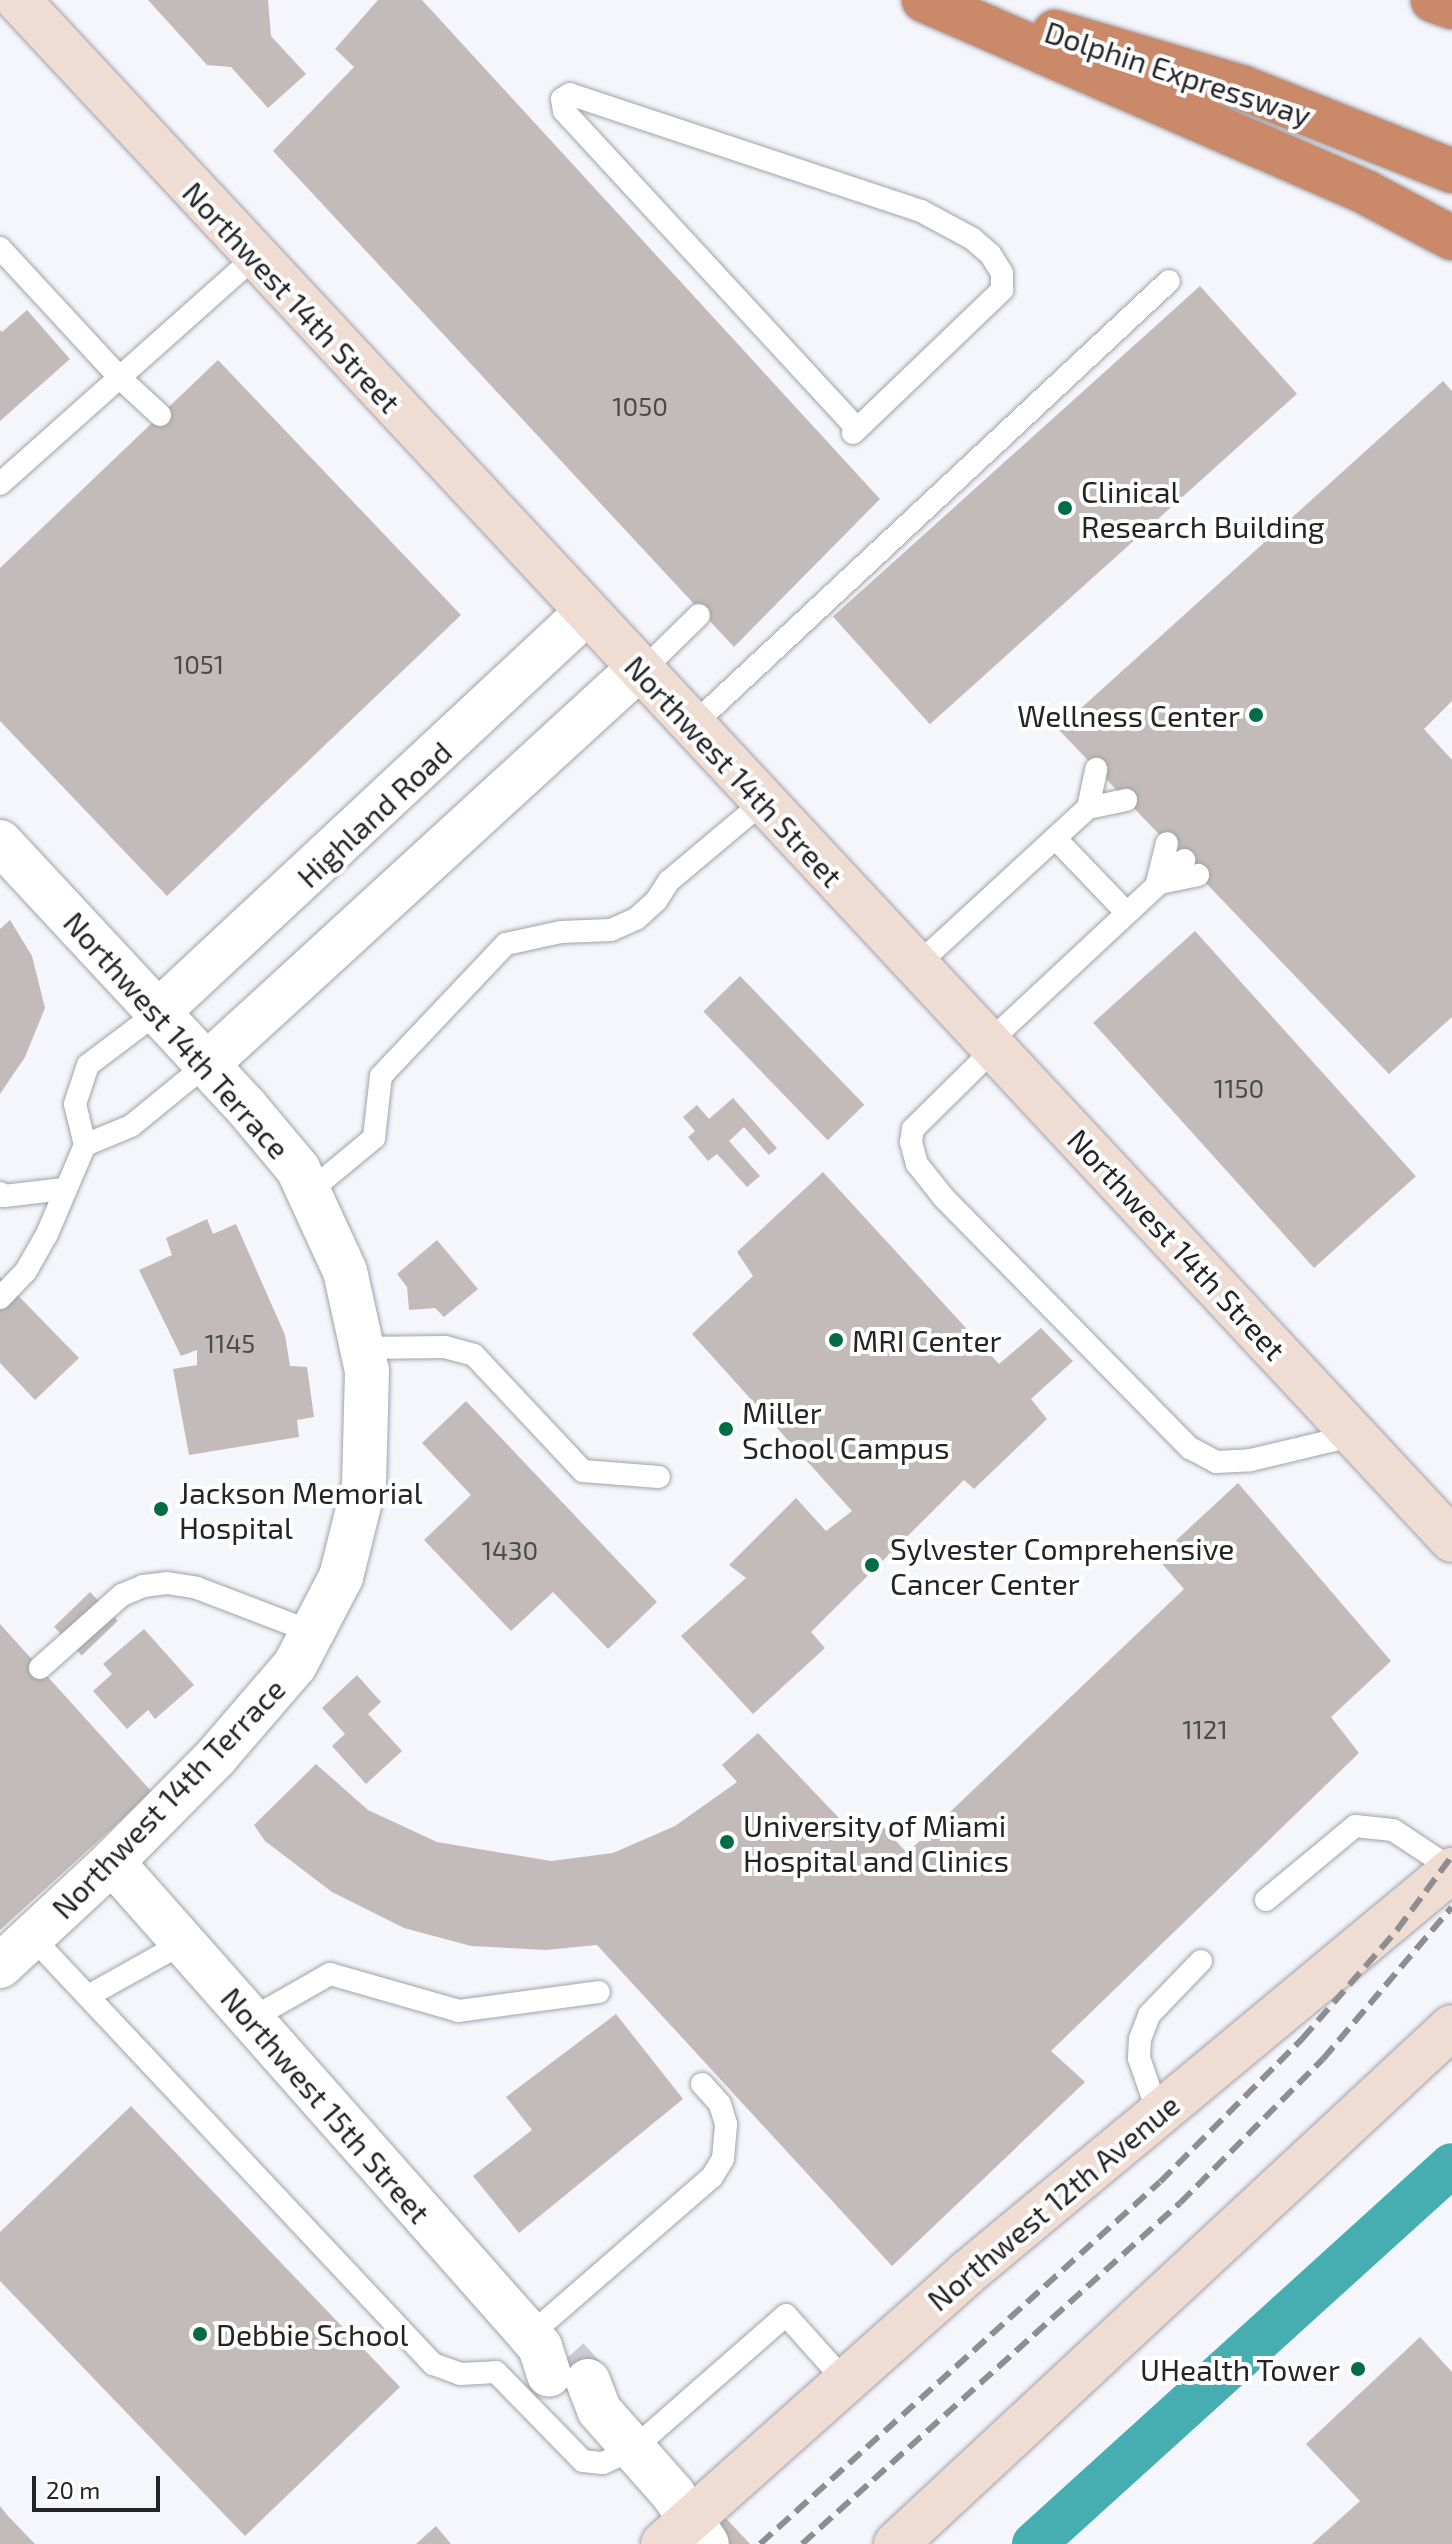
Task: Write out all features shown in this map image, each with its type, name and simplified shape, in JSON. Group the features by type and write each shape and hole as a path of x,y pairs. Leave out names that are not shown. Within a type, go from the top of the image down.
{"highway":[{"path":"924,0 1367,193 1452,238"},
{"name":"Dolphin Expressway","path":"945,0 1241,87 1452,171"},
{"path":"1433,0 1452,7"}],"main road":[{"name":"Northwest 14th Street","path":"18,0 1452,1540"},
{"name":"Northwest 12th Avenue","path":"687,2535 845,2381 1158,2113 1452,1869"},
{"path":"896,2544 1452,2027"}],"street":[{"name":"Highland Road","path":"158,1012 586,613"},
{"path":"207,1064 639,670"},
{"name":"Northwest 14th Terrace","path":"0,842 267,1130 310,1191 345,1271 367,1371 364,1485 341,1577 315,1633 295,1665 216,1757 112,1862 0,1966"},
{"name":"Northwest 15th Street","path":"112,1862 633,2449 687,2535"}],"lane":[{"path":"570,94 921,211 973,239 990,254 1002,273 1002,290 855,431 564,111 562,99 570,94"},
{"path":"0,248 121,379 160,415"},
{"path":"0,484 255,257"},
{"path":"692,726 1169,281"},
{"path":"639,670 699,615"},
{"path":"1088,808 1096,769"},
{"path":"916,966 1088,808 1126,800"},
{"path":"310,1191 374,1138 381,1076 506,944 561,932 611,930 636,919 656,901 669,881 763,802"},
{"path":"1055,838 1126,912"},
{"path":"1157,884 1167,843"},
{"path":"1191,868 1157,884 1126,912 991,1045 913,1129 911,1142 917,1164 944,1198 1190,1448 1216,1462 1251,1460 1356,1435"},
{"path":"0,1298 26,1271 47,1234 85,1145 75,1104 88,1065 158,1012"},
{"path":"85,1145 131,1126 207,1064"},
{"path":"1,1198 64,1189"},
{"path":"362,1348 445,1347 474,1355 583,1471 659,1477"},
{"path":"40,1668 122,1595 143,1586 167,1583 197,1588 315,1633"},
{"path":"1266,1900 1355,1826 1393,1830 1452,1869"},
{"path":"32,1937 433,2364 460,2374 496,2372 583,2461 603,2463 633,2449 786,2315 845,2381"},
{"path":"88,1996 183,1943"},
{"path":"1158,2113 1139,2058 1140,2039 1149,2015 1201,1961"},
{"path":"251,2019 330,1974 459,2011 599,1992"},
{"path":"563,2372 723,2159 726,2124 720,2104 702,2084"}],"building":[{"path":"148,0 268,0 271,36 306,74 268,108 231,67 207,65"},
{"path":"378,0 422,0 880,499 734,647 273,151 354,67 335,49"},
{"name":"Clinical Research Building","path":"1200,286 1297,394 930,724 833,617"},
{"path":"27,310 70,359 0,421 0,330 2,332"},
{"path":"218,360 461,615 167,896 0,721 0,568"},
{"name":"Wellness Center","path":"1443,381 1452,391 1452,701 1424,729 1452,760 1452,1017 1389,1074 1058,729"},
{"path":"10,920 32,956 45,1008 25,1057 0,1094 0,929"},
{"path":"1195,931 1416,1176 1314,1268 1093,1023"},
{"path":"740,976 864,1105 828,1140 703,1011"},
{"path":"733,1098 777,1148 769,1155 744,1127 729,1141 760,1176 747,1187 717,1154 708,1161 688,1137 695,1131 683,1117 697,1105 709,1119"},
{"path":"823,1172 999,1364 1041,1328 1073,1361 1031,1399 1047,1419 974,1489 964,1480 811,1632 825,1648 753,1714 681,1636 746,1578 729,1565 796,1498 826,1531 852,1511 692,1334 753,1276 737,1252"},
{"path":"207,1219 213,1234 236,1224 285,1335 290,1366 307,1367 314,1417 297,1420 299,1437 189,1455 173,1369 197,1365 197,1350 181,1356 139,1270 172,1255 166,1238"},
{"path":"437,1240 478,1289 444,1317 435,1308 409,1310 407,1287 397,1274"},
{"path":"0,1277 79,1358 35,1400 0,1363"},
{"path":"466,1401 657,1602 608,1649 553,1592 511,1631 424,1540 471,1495 422,1443"},
{"path":"1238,1483 1391,1661 1331,1717 1359,1753 1051,2051 1085,2082 892,2266 597,1945 546,1950 471,1946 404,1928 332,1892 265,1841 254,1825 316,1764 368,1810 437,1842 551,1861 613,1853 675,1826 737,1782 722,1765 758,1733 858,1838 876,1819 907,1853 1184,1589 1157,1558"},
{"path":"90,1592 118,1621 82,1656 54,1627"},
{"path":"0,1624 152,1792 0,1930"},
{"path":"144,1629 194,1685 155,1719 148,1710 127,1729 93,1691 112,1674 103,1664"},
{"path":"357,1675 381,1702 368,1714 402,1751 366,1784 332,1746 345,1734 322,1708"},
{"path":"616,2014 683,2099 519,2233 473,2176 532,2130 506,2097"},
{"name":"Debbie School","path":"131,2106 400,2387 245,2536 0,2281 0,2232"},
{"path":"1420,2337 1452,2372 1452,2544 1312,2544 1360,2501 1306,2444"},
{"path":"0,2506 8,2516 35,2544 0,2544"},
{"path":"720,2512 750,2544 686,2544"},
{"path":"436,2526 451,2544 416,2544"}],"waterway":[{"path":"1034,2544 1452,2165"}],"tunnel":[{"path":"567,2358 588,2381"}],"railway":[{"path":"760,2544 1160,2182 1302,2039 1397,1930 1452,1856"},
{"path":"802,2544 1180,2203 1323,2059 1452,1907"}],"place":[{"name":"Clinical Research Building","path":"1065,508"},
{"name":"Wellness Center","path":"1256,715"},
{"name":"MRI Center","path":"836,1340"},
{"name":"Miller School Campus","path":"726,1429"},
{"name":"Jackson Memorial Hospital","path":"161,1509"},
{"name":"Sylvester Comprehensive Cancer Center","path":"872,1565"},
{"name":"University of Miami Hospital and Clinics","path":"727,1842"},
{"name":"Debbie School","path":"200,2334"},
{"name":"UHealth Tower","path":"1358,2369"}]}
